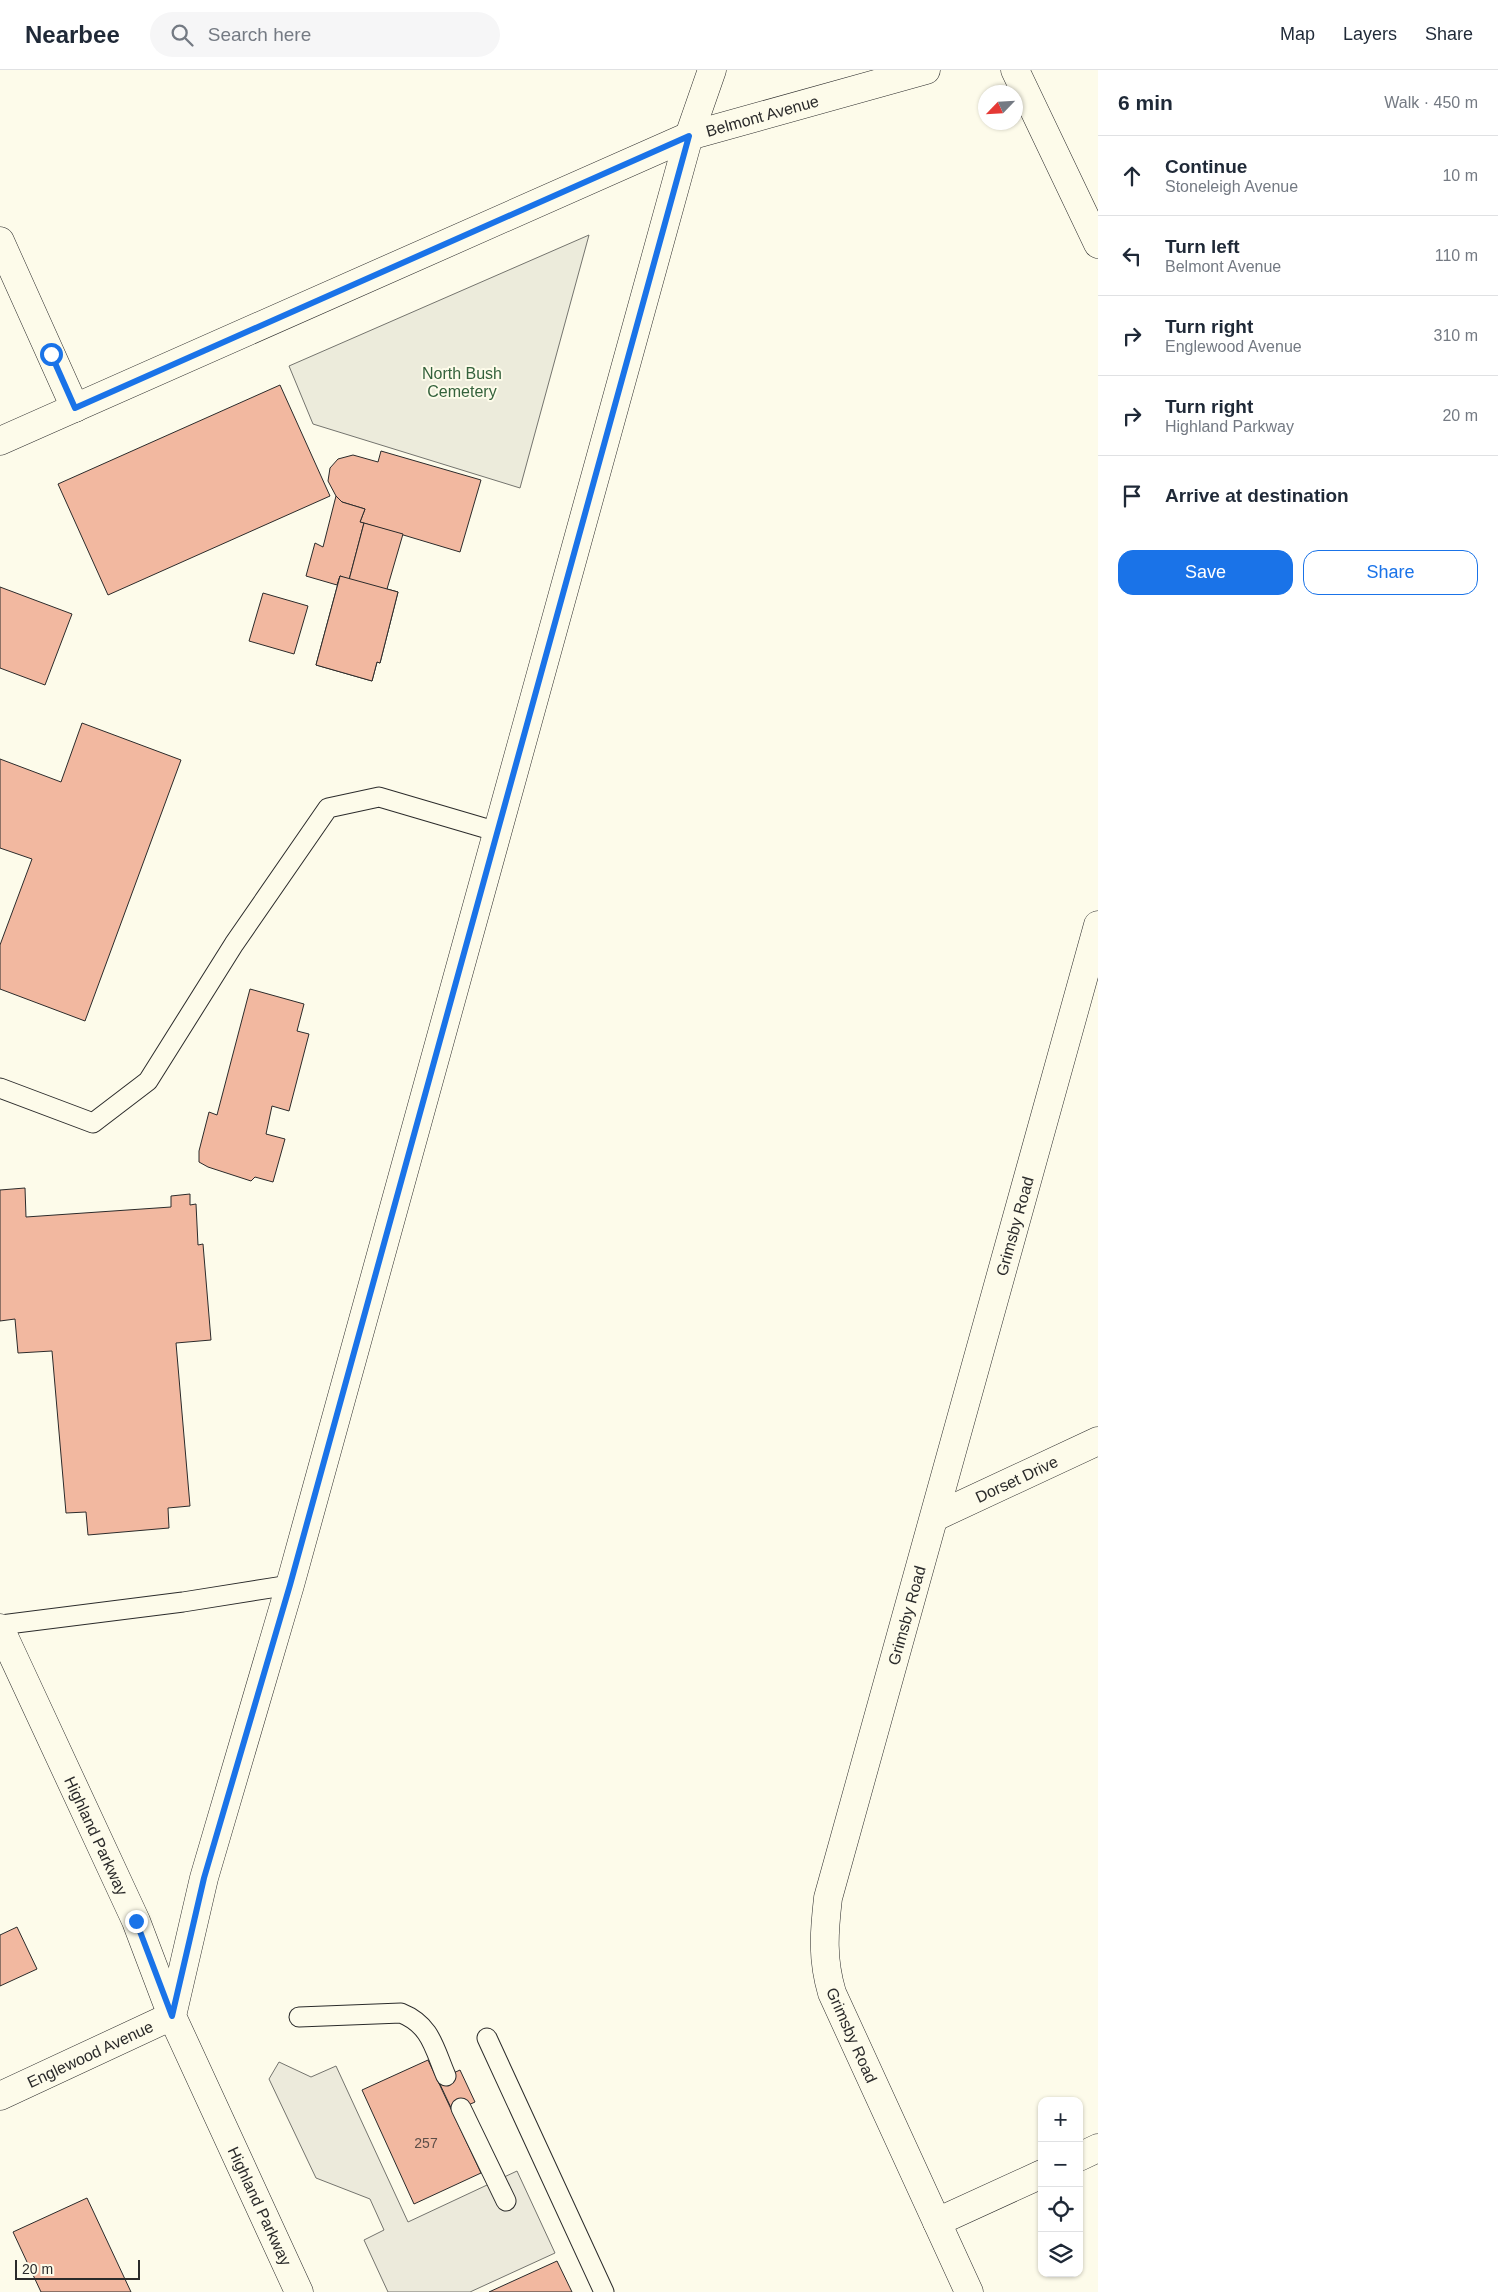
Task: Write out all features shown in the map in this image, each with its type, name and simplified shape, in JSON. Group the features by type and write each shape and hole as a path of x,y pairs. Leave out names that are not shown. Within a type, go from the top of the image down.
{"street":[{"name":"Englewood Avenue","path":"0,2096 172,2016 204,1878 290,1585 689,136 712,70"},
{"name":"Belmont Avenue","path":"0,441 689,136 926,70"},
{"path":"1015,70 1098,244"},
{"path":"0,241 75,408"},
{"name":"Grimsby Road","path":"969,2292 832,1993 825,1970 823,1940 828,1898 1098,925"},
{"name":"Dorset Drive","path":"935,1517 1098,1441"},
{"name":"Highland Parkway","path":"0,1626 136,1921 172,2016 299,2292"},
{"path":"1083,2154 1098,2148"},
{"path":"937,2222 1038,2176"}],"lane":[{"path":"0,1088 94,1123 148,1081 234,944 328,808 380,797 498,832"},
{"path":"0,1626 183,1602 290,1585"},
{"path":"299,2018 400,2014 414,2019 425,2029 446,2076"},
{"path":"487,2038 604,2292"},
{"path":"461,2108 506,2201"}],"green space":[{"name":"North Bush Cemetery","path":"589,235 520,488 313,424 289,366"}],"shaded area":[{"path":"279,2062 311,2077 336,2066 408,2222 517,2171 555,2253 470,2292 388,2292 364,2240 384,2230 370,2199 316,2178 269,2079"}],"building":[{"path":"280,385 330,496 108,595 58,484"},
{"path":"381,451 481,480 460,552 360,522 365,509 342,502 336,496 328,481 330,468 338,459 353,455 378,462"},
{"path":"336,496 342,502 365,509 360,522 364,523 349,580 340,576 337,585 306,576 315,543 323,547"},
{"path":"364,523 403,534 387,589 398,592 380,663 377,662 372,681 316,665 340,576 349,580"},
{"path":"340,576 398,592 380,663 377,662 372,681 316,665"},
{"path":"0,587 72,614 45,685 0,668"},
{"path":"263,593 308,606 294,654 249,641"},
{"path":"82,723 181,760 85,1021 0,989 0,945 32,859 0,848 0,759 61,782"},
{"path":"250,989 304,1004 297,1031 309,1034 289,1111 272,1106 266,1134 285,1139 273,1182 255,1177 251,1181 208,1167 199,1162 199,1151 209,1112 217,1115"},
{"path":"25,1188 26,1217 171,1207 171,1196 190,1194 190,1205 196,1204 198,1245 203,1244 211,1340 176,1343 190,1506 168,1508 169,1528 88,1535 86,1512 66,1513 52,1351 18,1353 15,1319 0,1321 0,1190"},
{"path":"17,1927 37,1969 0,1986 0,1935"},
{"path":"428,2060 481,2173 414,2204 362,2090"},
{"path":"460,2070 475,2102 453,2112 438,2080"},
{"path":"87,2198 131,2292 41,2292 13,2232"},
{"path":"557,2261 572,2292 489,2292"}],"route":[{"path":"51,354 75,408 689,136 290,1585 204,1878 172,2016 136,1921"}]}
